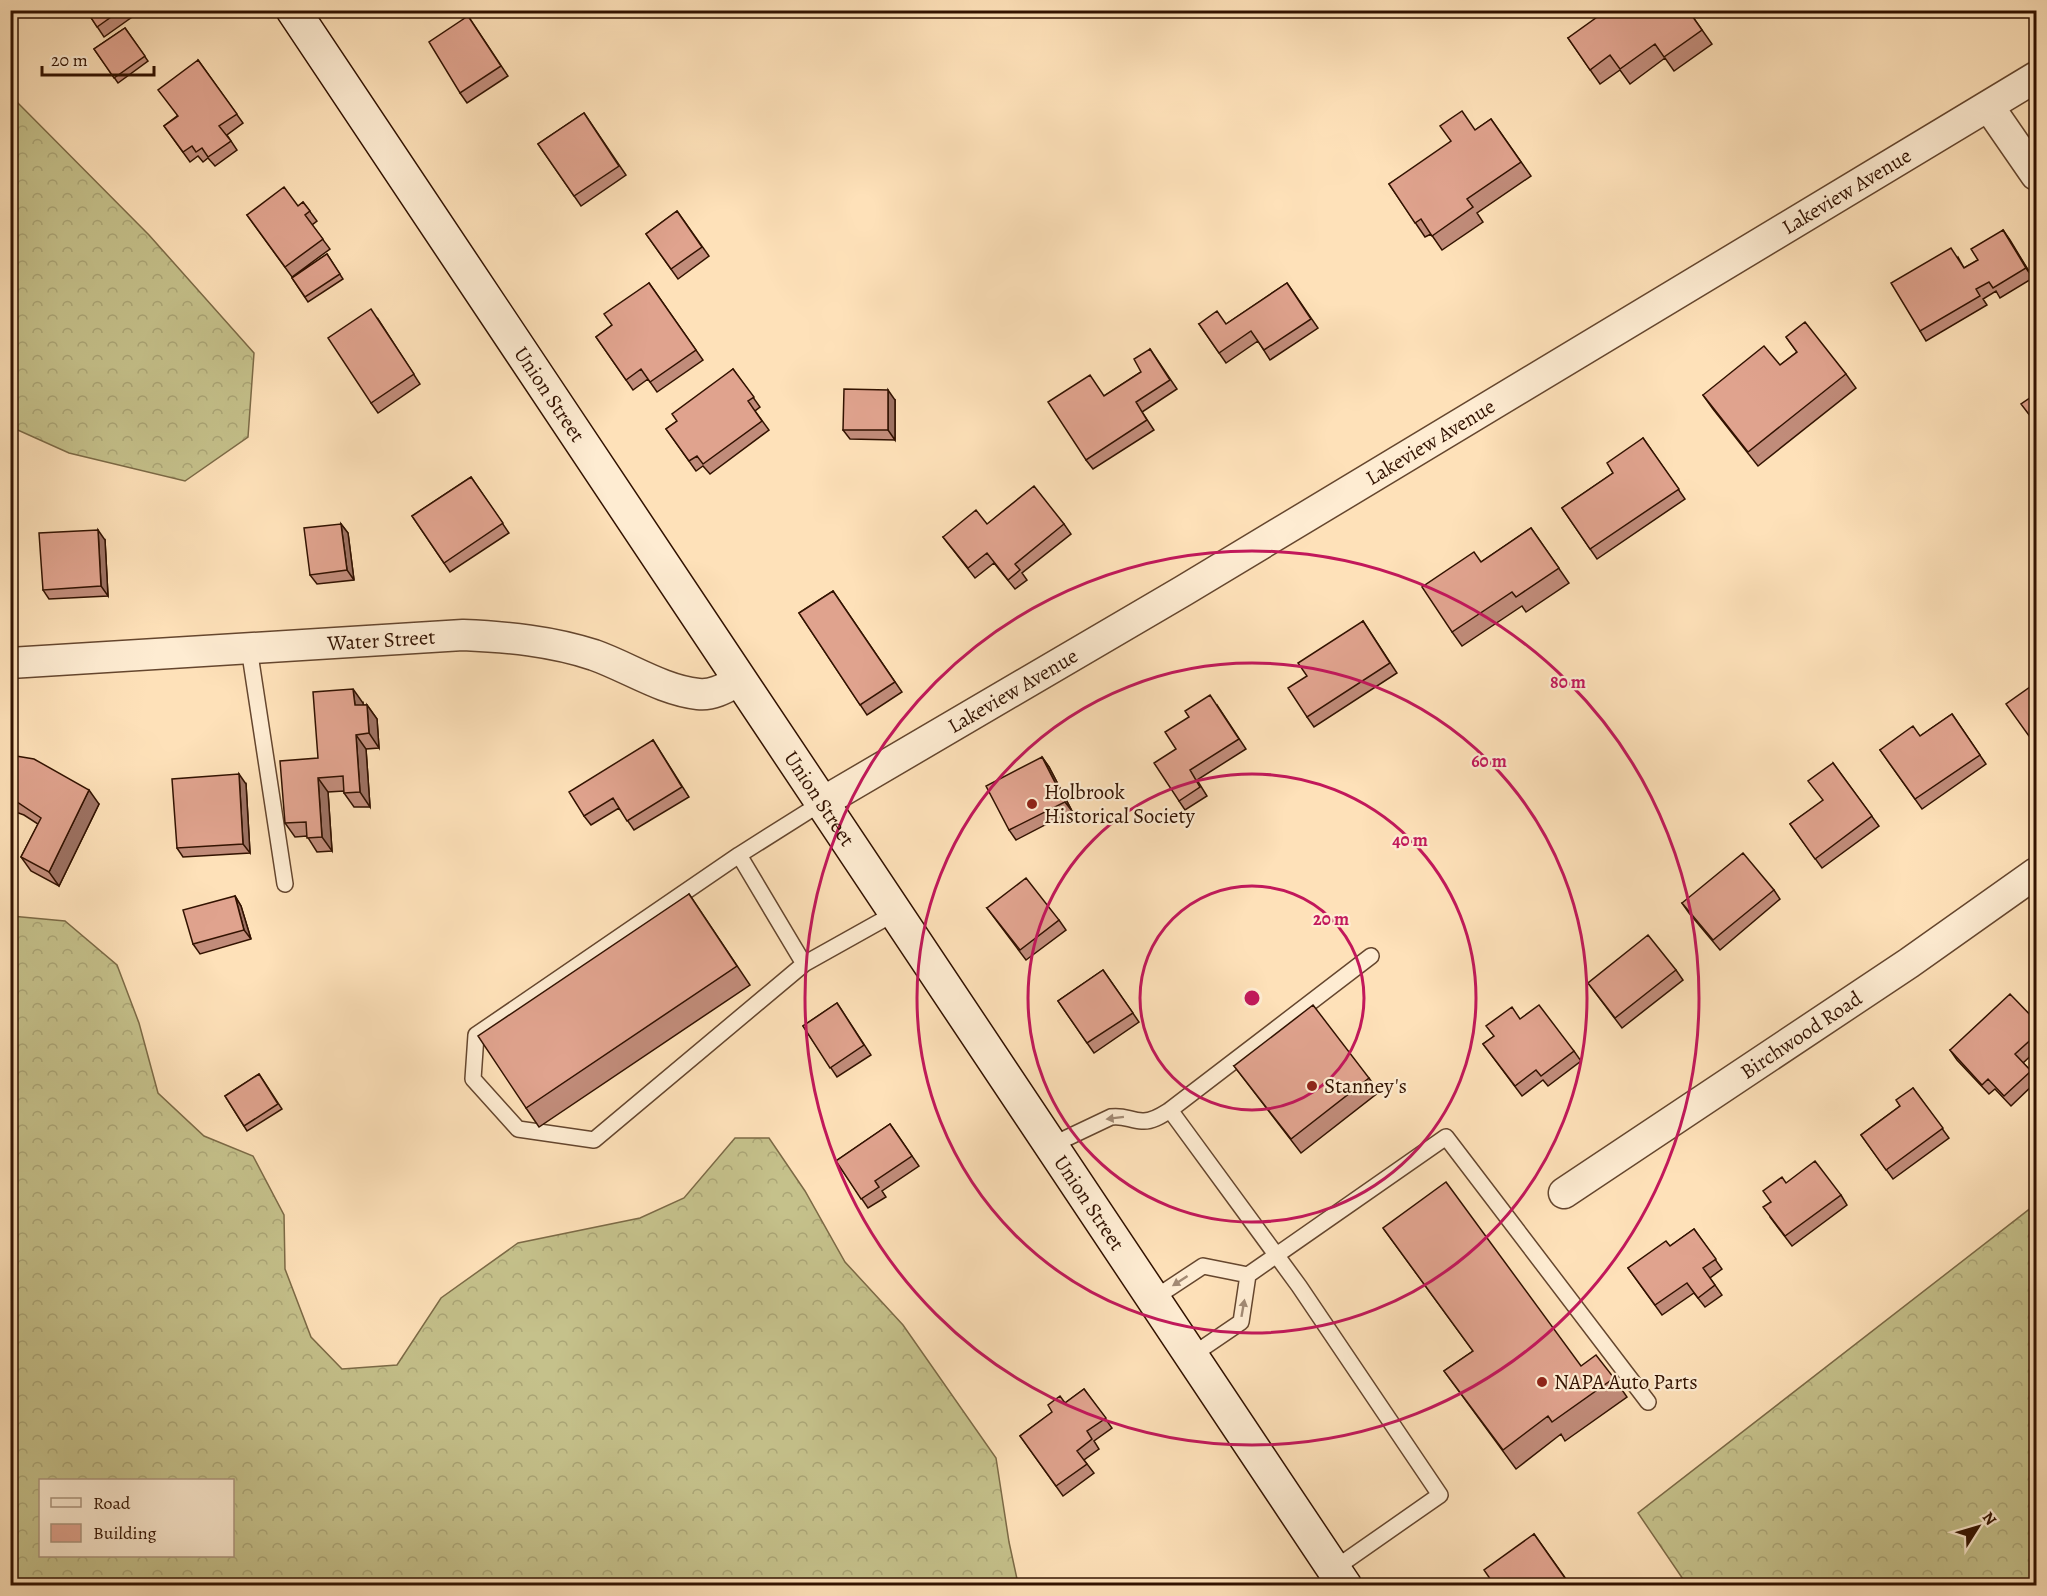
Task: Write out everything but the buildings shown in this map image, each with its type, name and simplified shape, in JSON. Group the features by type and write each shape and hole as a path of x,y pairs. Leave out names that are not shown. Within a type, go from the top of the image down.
{"main road":[{"name":"Union Street","path":"292,10 897,912 1339,1577"}],"street":[{"name":"Lakeview Avenue","path":"823,802 1173,597 2037,77"},
{"path":"1989,107 2037,175"},
{"name":"Water Street","path":"10,663 463,634 529,639 564,646 597,656 675,688 696,694 718,691 740,680"},
{"name":"Birchwood Road","path":"1564,1193 1909,963 2037,873"}],"lane":[{"path":"249,648 285,884"},
{"path":"823,802 739,855 476,1035 473,1079 518,1129 594,1140 804,964 897,912"},
{"path":"739,855 804,964"},
{"path":"1052,1145 1111,1117 1121,1115 1143,1121 1157,1118 1371,956"},
{"path":"1170,1110 1277,1256 1440,1495 1339,1577"},
{"path":"1153,1299 1203,1266 1248,1275 1446,1137 1648,1402"},
{"path":"1191,1356 1240,1322 1248,1275"}],"green space":[{"path":"10,95 149,235 254,353 248,437 185,481 69,453 11,427"},
{"path":"11,916 65,921 117,965 139,1023 158,1093 204,1136 253,1156 284,1215 285,1269 311,1337 342,1369 397,1365 441,1298 518,1243 640,1218 684,1198 735,1138 769,1138 805,1191 845,1262 903,1325 996,1458 1009,1542 1017,1579 1021,1585 11,1585"},
{"path":"2036,1204 2036,1585 1687,1585 1638,1513"}],"place":[{"name":"Holbrook Historical Society","path":"1032,804"},
{"name":"Stanney's","path":"1312,1086"},
{"name":"NAPA Auto Parts","path":"1542,1382"}]}
